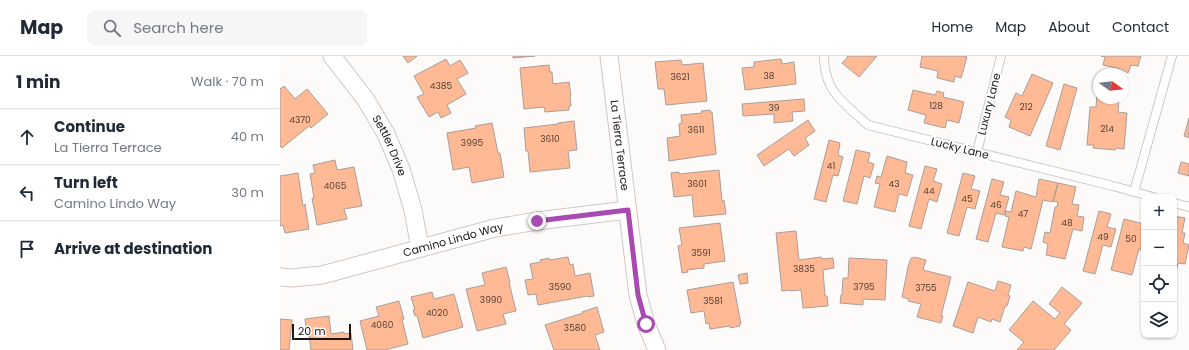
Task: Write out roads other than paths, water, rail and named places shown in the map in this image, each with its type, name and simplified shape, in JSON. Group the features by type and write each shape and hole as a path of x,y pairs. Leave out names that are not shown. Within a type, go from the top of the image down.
{"street":[{"name":"Settler Drive","path":"332,56 366,100 386,134 401,170 414,210 420,248"},
{"name":"La Tierra Terrace","path":"609,56 638,295 646,324 657,350"},
{"name":"Camino Lindo Way","path":"280,277 292,278 322,275 495,228 537,221 628,210"}],"lane":[{"name":"Lucky Lane","path":"824,56 824,67 831,87 845,104 868,125 1142,194"},
{"name":"Luxury Lane","path":"977,152 1001,56"},
{"path":"1134,192 1172,56"},
{"path":"1177,204 1189,207"}]}
